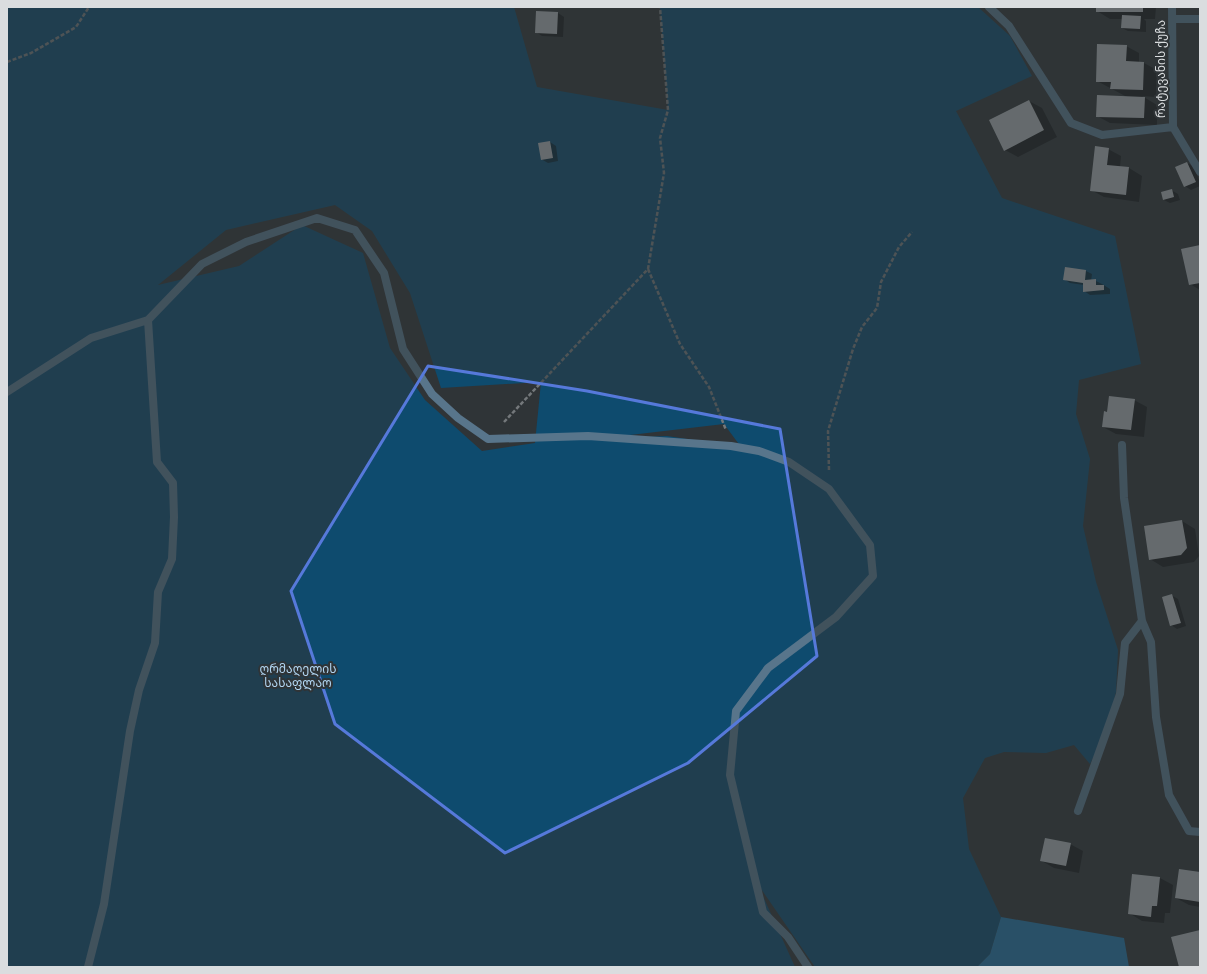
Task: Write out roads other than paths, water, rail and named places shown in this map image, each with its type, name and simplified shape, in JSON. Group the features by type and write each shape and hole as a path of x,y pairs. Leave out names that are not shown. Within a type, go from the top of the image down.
{"street":[{"path":"989,7 1009,26 1071,123 1102,135 1173,127"},
{"name":"რატევანის ქუჩა","path":"1172,7 1173,127 1200,172"},
{"path":"1172,19 1200,19"},
{"path":"7,392 91,338 148,320 202,264 246,242 317,218 356,230 384,273 403,349 432,394 458,418 488,439 588,436 731,446 758,451 789,462 829,489 870,545 873,576 836,617 768,668 736,711 730,775 763,912 788,937 808,967"},
{"path":"88,967 104,904 111,848 121,800 132,724 139,690 155,643 158,592 172,559 174,517 172,482 156,462 148,320"},
{"path":"1122,444 1124,498 1142,621 1151,642 1156,717 1169,795 1190,831 1200,832"},
{"path":"1078,811 1120,694 1125,643 1142,621"}],"park label":[{"name":"ღრმაღელის სასაფლაო","path":"298,676"}]}
